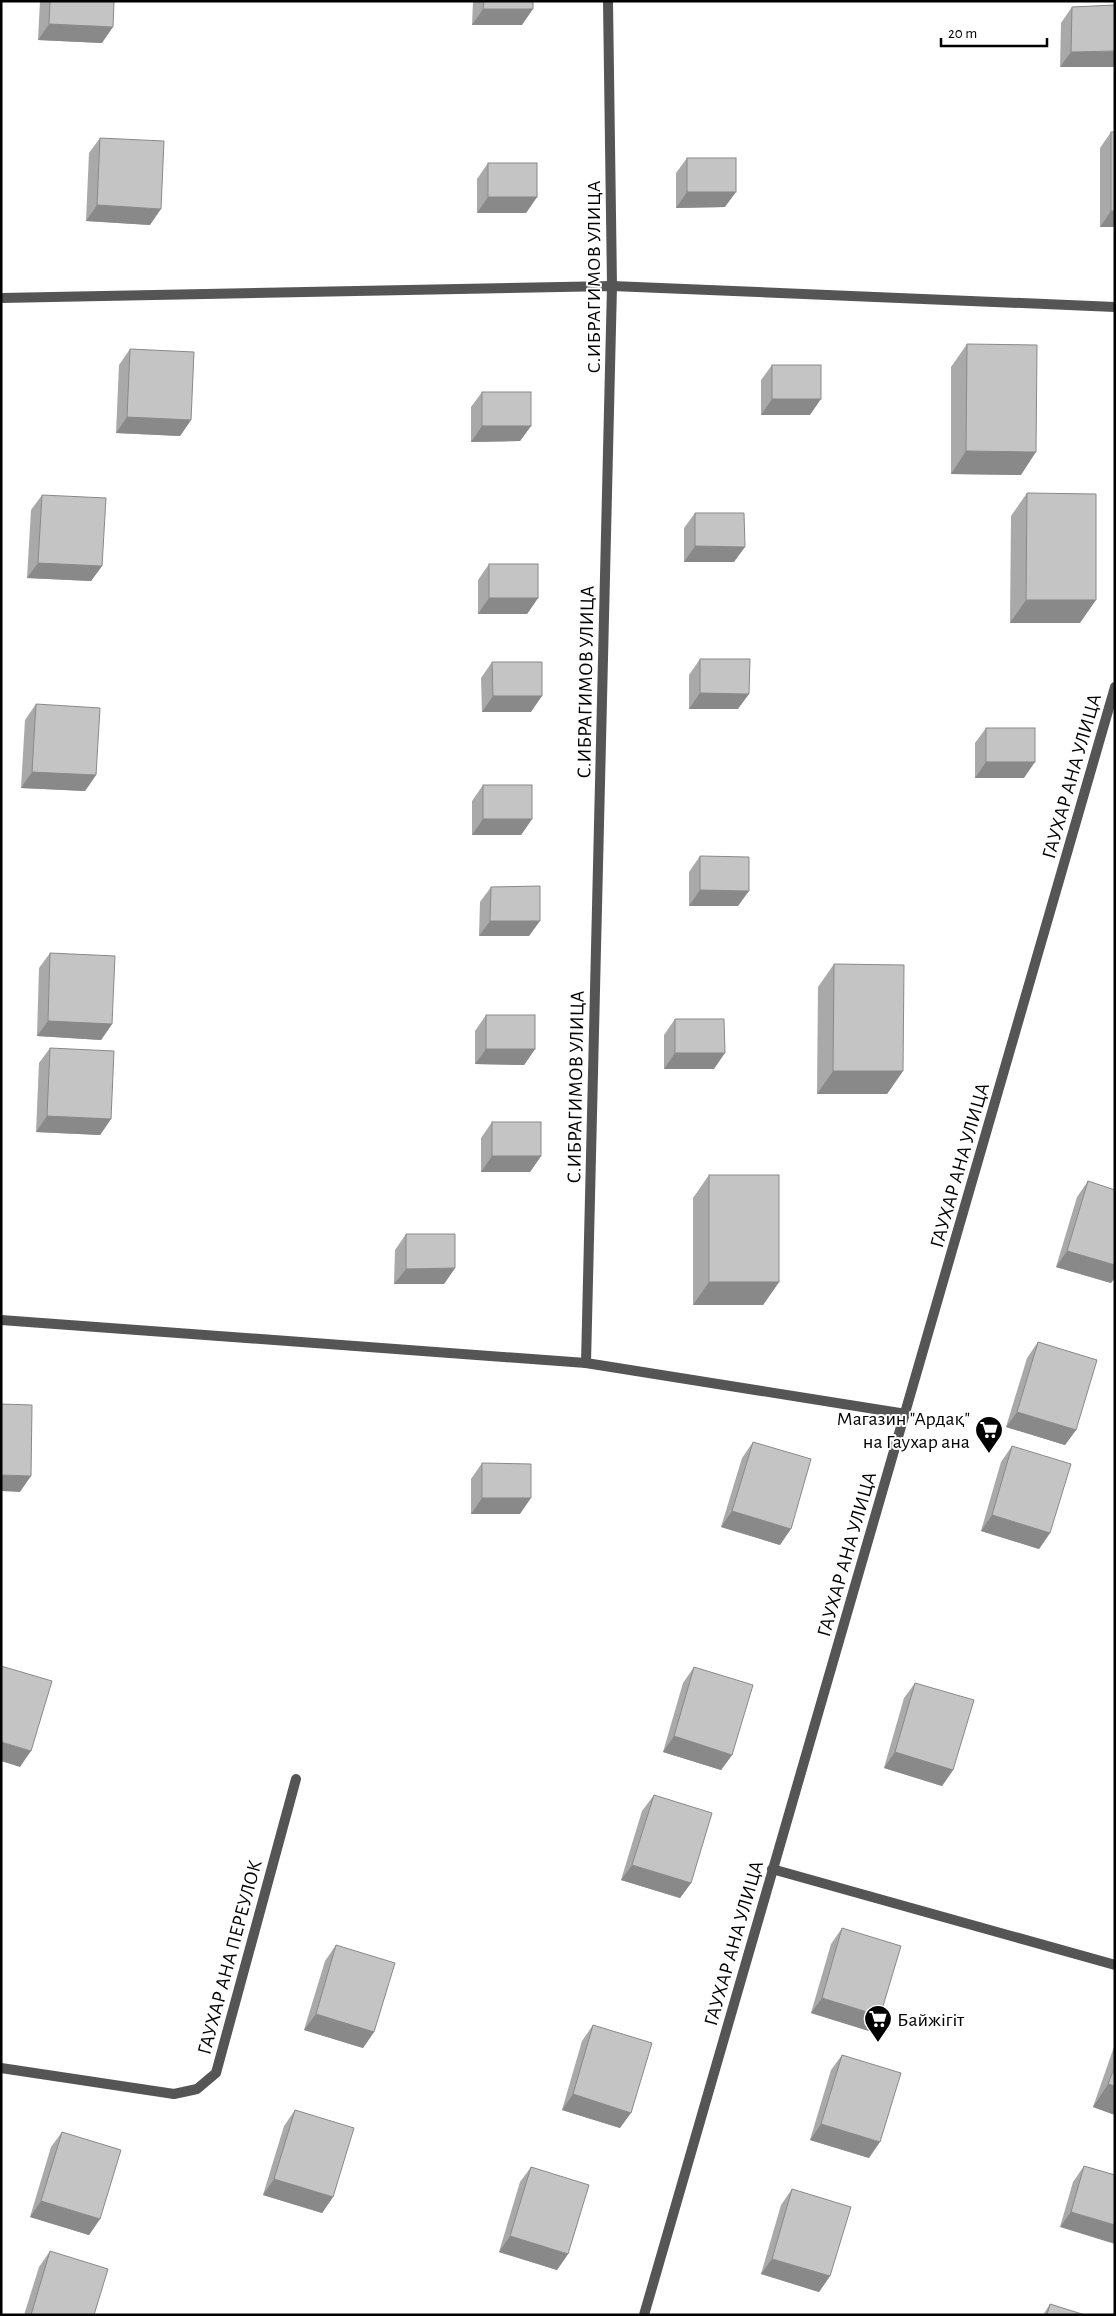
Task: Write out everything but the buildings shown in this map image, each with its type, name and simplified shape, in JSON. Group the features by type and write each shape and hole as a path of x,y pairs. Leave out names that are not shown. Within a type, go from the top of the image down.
{"street":[{"name":"С.ИБРАГИМОВ УЛИЦА","path":"586,1363 612,286 608,1"},
{"path":"1,298 612,286 1115,307"},
{"name":"ГАУХАР АНА УЛИЦА","path":"644,2315 1115,687"},
{"path":"1,1320 586,1363 906,1414"},
{"name":"ГАУХАР АНА ПЕРЕУЛОК","path":"1,2068 174,2094 197,2089 216,2073 296,1779"},
{"path":"772,1869 1115,1966"}],"place":[{"name":"Магазин \"Ардақ\" на Гаухар ана","path":"989,1454"},
{"name":"Байжігіт","path":"878,2043"}]}
